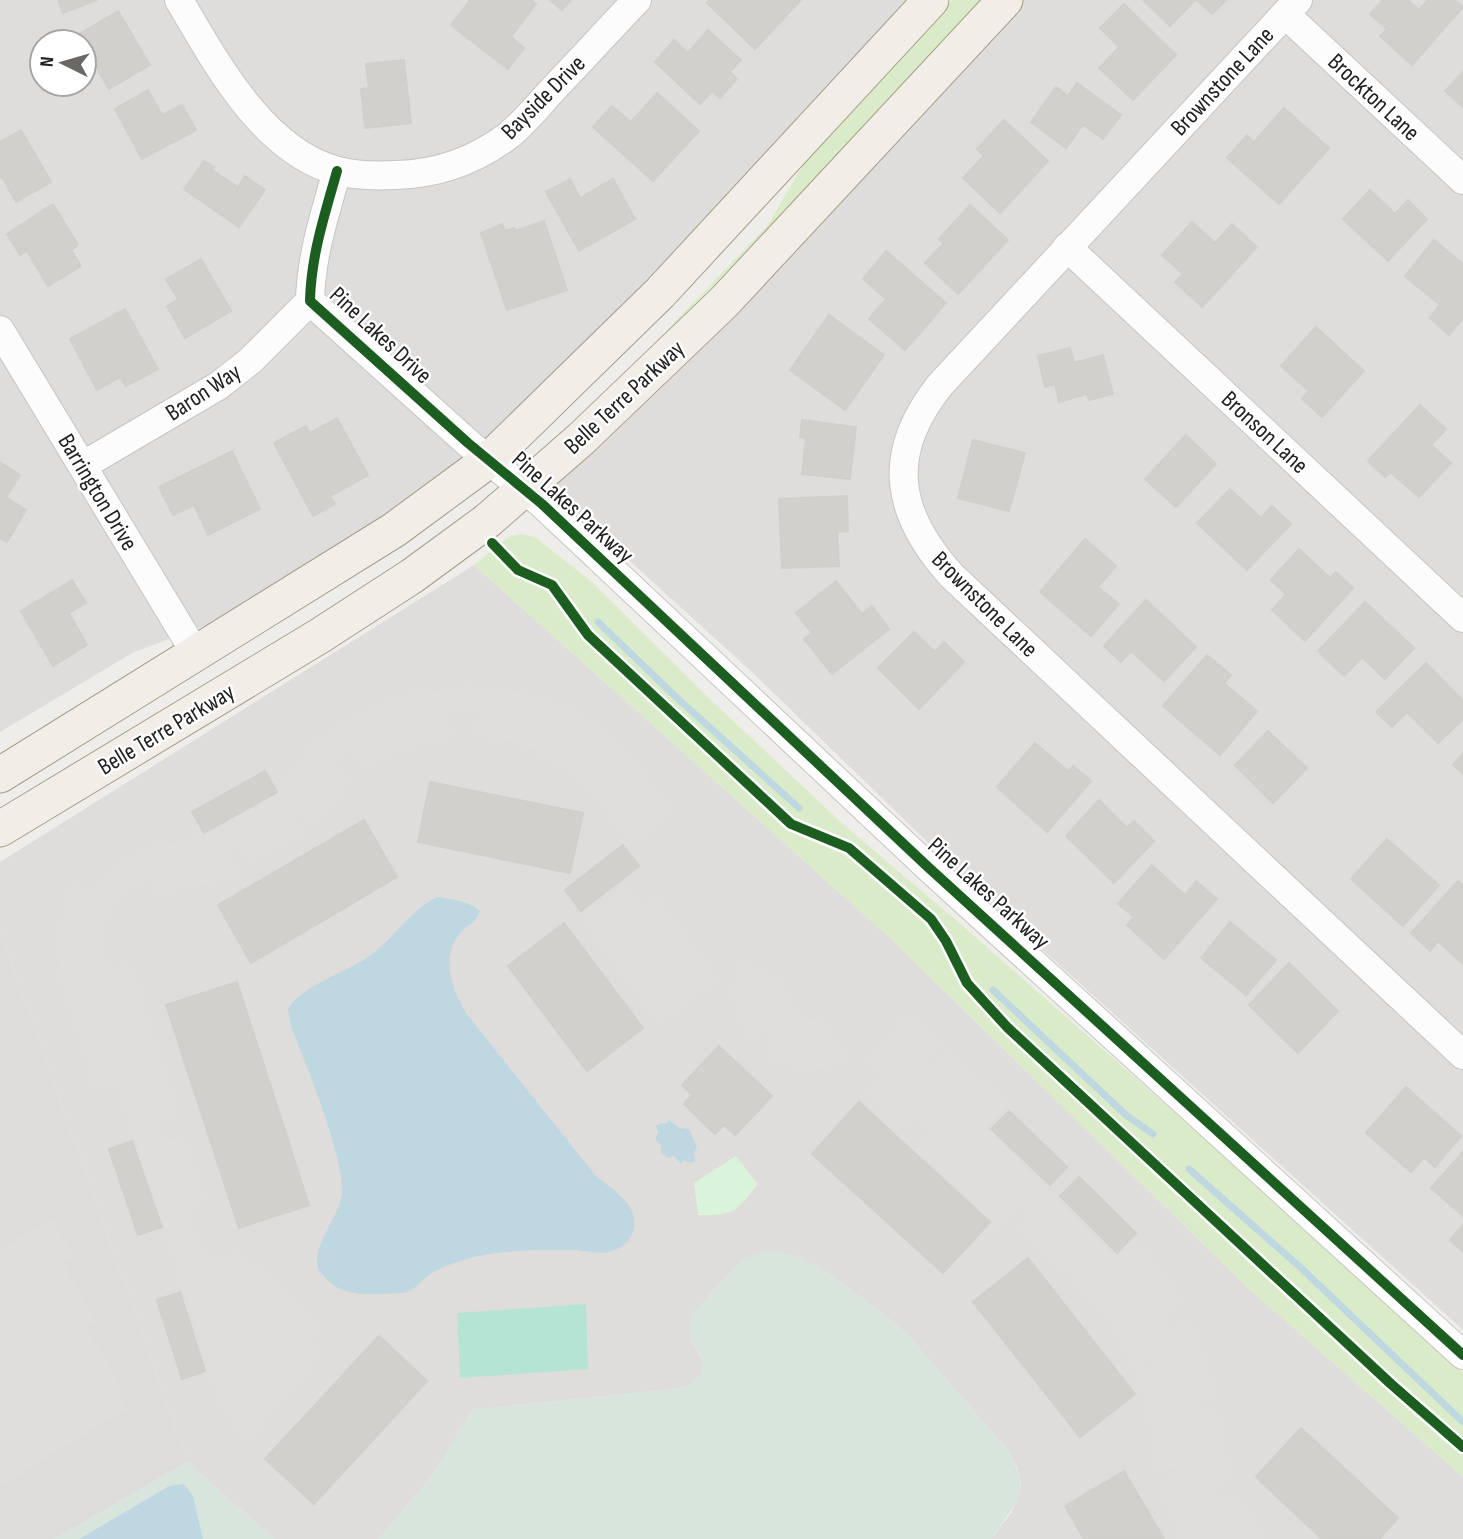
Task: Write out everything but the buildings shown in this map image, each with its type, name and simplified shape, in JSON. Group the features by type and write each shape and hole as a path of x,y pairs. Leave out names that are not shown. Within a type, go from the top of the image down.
{"main road":[{"name":"Belle Terre Parkway","path":"0,775 394,530 489,460 660,293 932,0"},
{"name":"Belle Terre Parkway","path":"0,829 220,697 412,576 486,521 608,414 724,302 1005,0"}],"street":[{"name":"Bayside Drive","path":"188,4 236,90 259,119 299,153 337,171 370,176 416,174 448,168 475,157 520,125 637,0"},
{"name":"Brockton Lane","path":"1291,7 1463,180"},
{"name":"Brownstone Lane","path":"1291,7 940,384 922,410 908,439 904,489 912,519 927,547 951,576 1463,1055"},
{"name":"Pine Lakes Drive","path":"337,171 317,239 311,272 310,301 489,460"},
{"name":"Bronson Lane","path":"1067,247 1463,618"},
{"name":"Baron Way","path":"82,466 227,380 274,340 310,301"},
{"name":"Barrington Drive","path":"0,330 196,654"},
{"name":"Pine Lakes Parkway","path":"489,460 524,488 928,867 1463,1355"}],"shaded area":[{"path":"0,0 914,0 650,285 478,454 237,614 134,652 0,732"},
{"path":"1023,0 1463,0 1463,1330 979,892 754,674 554,492 545,488 711,337"},
{"path":"474,565 889,937 1248,1288 1463,1477 1463,1539 991,1539 1011,1513 1021,1484 1017,1467 1007,1449 912,1340 890,1319 825,1271 692,1343 703,1360 701,1376 685,1388 472,1410 432,1476 379,1539 274,1539 187,1462 0,931 0,862"},
{"path":"463,687 519,692 571,710 614,743 672,811 630,843 607,807 565,765 535,749 478,735 481,709 445,709 449,737 412,744 365,766 352,747 342,754 333,764 349,780 322,812 312,820 299,806 288,815 299,833 249,861 240,844 228,850 237,874 191,888 175,888 157,896 149,876 129,886 117,896 104,918 101,933 106,972 129,966 176,1115 154,1122 161,1144 182,1137 203,1200 184,1206 194,1240 222,1267 236,1251 316,1326 303,1340 318,1355 248,1437 224,1409 117,1079 96,1086 60,967 59,946 67,904 75,885 98,894 112,872 124,861 160,846 200,838 277,795 308,752 338,727 377,706 399,698"},
{"path":"622,887 640,910 655,899 715,979 661,1020 583,917"},
{"path":"0,931 187,1462 55,1539 0,1539"},
{"path":"743,962 785,984 783,993 788,1007 801,1018 814,1020 820,1017 845,1061 818,1068 791,1065 766,1054 778,1037 769,1028 752,1040 736,1010 735,987"},
{"path":"909,1016 940,1045 926,1061 935,1069 949,1053 1006,1105 985,1128 1121,1262 1140,1247 1166,1280 1178,1302 1161,1312 1171,1332 1189,1324 1206,1364 1215,1396 1192,1401 1194,1415 1216,1412 1230,1479 1211,1486 1218,1504 1237,1496 1263,1539 1182,1539 1160,1483 1178,1477 1175,1467 1158,1472 1150,1418 1138,1376 1158,1367 1152,1356 1135,1364 1115,1325 1072,1278 1086,1263 1077,1256 1063,1270 1020,1230 1033,1215 1020,1204 999,1226 916,1149 931,1134 916,1117 898,1129 869,1092 888,1077 868,1058"},
{"path":"52,1219 73,1255 62,1262 96,1321 86,1327 122,1387 116,1391 126,1409 0,1486 0,1250"},
{"path":"760,1252 796,1256 825,1271 890,1319 912,1340 1007,1449 1019,1477 1020,1488 1014,1506 991,1539 379,1539 432,1476 471,1410 685,1388 701,1376 703,1359 692,1343 689,1330 693,1312 742,1260"},
{"path":"187,1462 274,1539 203,1539 193,1496 169,1486 79,1539 55,1539"}],"green space":[{"path":"952,0 984,0 604,401 602,398 768,225 819,142"},
{"path":"522,534 535,537 593,583 714,703 845,826 971,933 1345,1263 1463,1373 1463,1477 1248,1288 889,937 474,565 510,536"},
{"path":"736,1156 758,1184 734,1210 698,1215 694,1183"},
{"path":"586,1304 588,1369 460,1378 457,1313"}],"water":[{"path":"437,897 466,903 480,911 455,940 449,961 456,993 466,1013 596,1176 618,1193 630,1207 634,1224 632,1234 619,1248 608,1252 537,1250 482,1255 439,1269 405,1292 354,1293 333,1285 317,1265 320,1247 341,1199 342,1184 332,1139 291,1027 288,1009 303,993 368,957 418,910"},
{"path":"669,1120 679,1128 689,1129 697,1147 694,1152 695,1161 690,1163 684,1160 681,1164 674,1156 668,1158 661,1153 661,1145 655,1138 658,1133 656,1126"},
{"path":"184,1484 193,1496 203,1539 79,1539 169,1486"}],"waterway":[{"path":"598,622 799,808"},
{"path":"993,990 1126,1115 1153,1134"},
{"path":"1189,1169 1300,1267 1463,1422"}],"cycle path":[{"path":"337,171 316,251 310,301 468,443 542,504 928,867 1463,1355"},
{"path":"492,543 518,570 552,585 588,635 791,824 849,848 931,919 946,941 967,983 1007,1027 1391,1384 1463,1447"}]}
